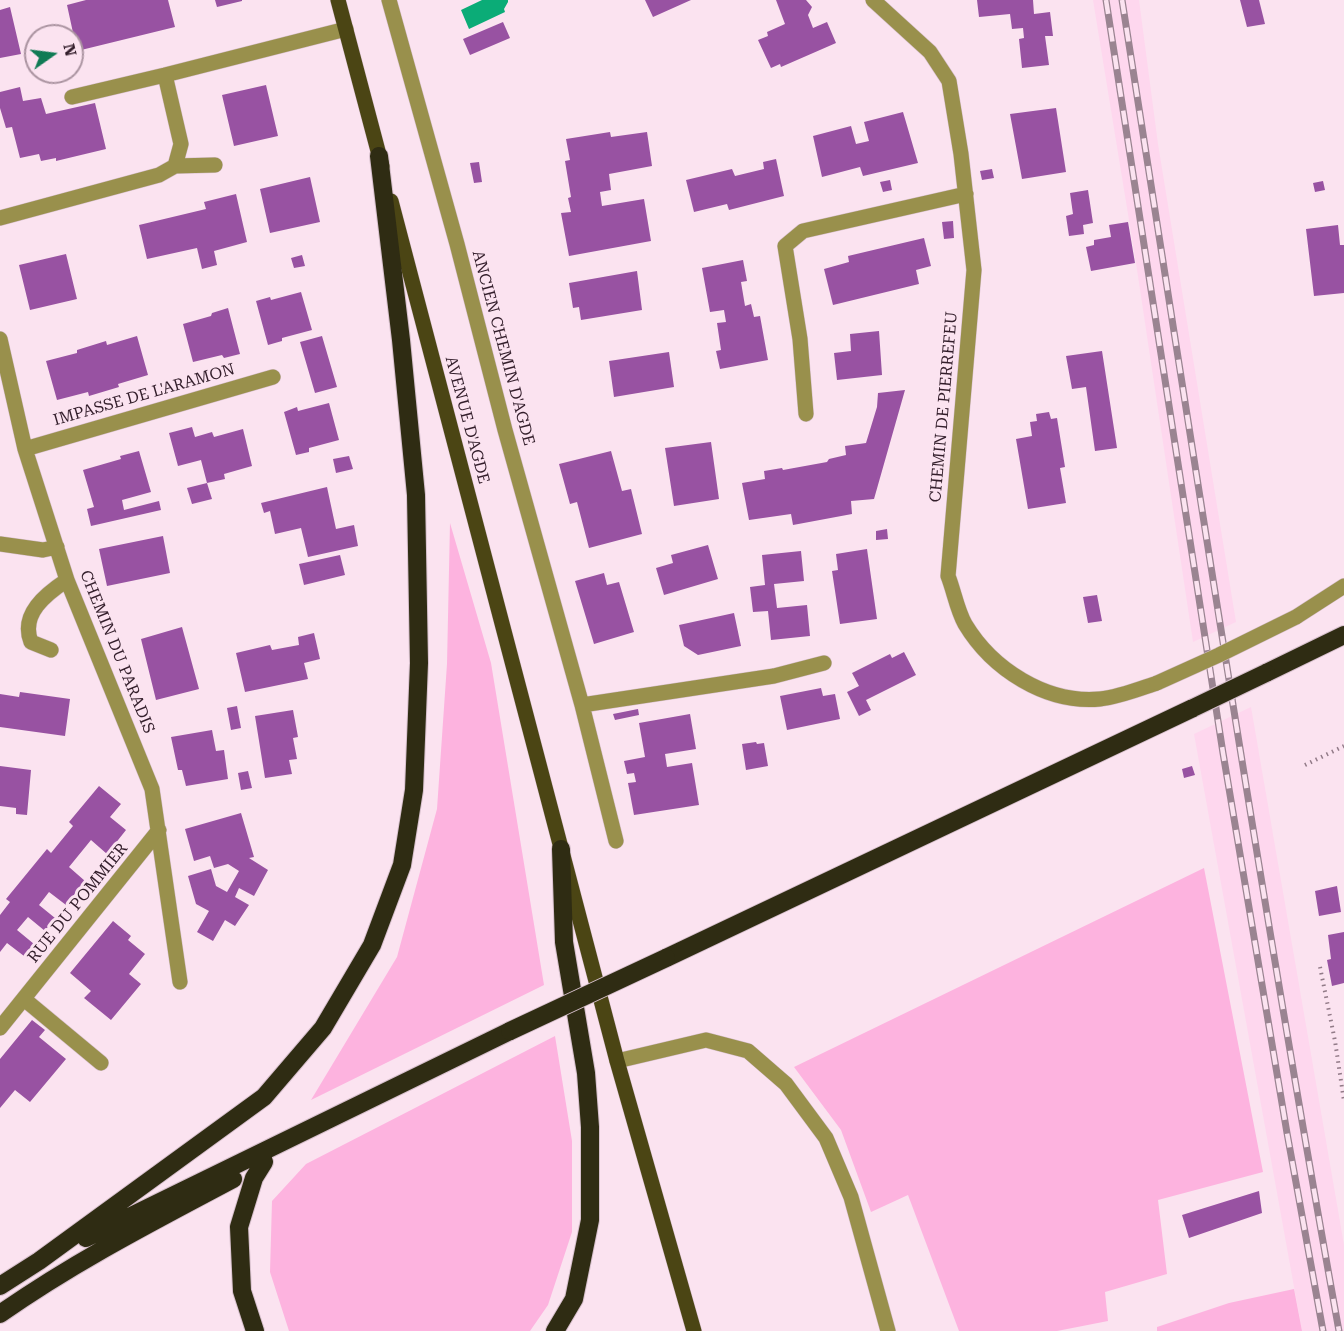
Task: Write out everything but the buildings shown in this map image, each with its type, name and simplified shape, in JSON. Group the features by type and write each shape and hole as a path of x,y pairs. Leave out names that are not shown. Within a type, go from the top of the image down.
{"highway":[{"path":"0,1286 39,1261 264,1097 329,1019 372,945 402,865 414,790 419,663 416,495 402,340 379,156"},
{"path":"39,1261 261,1152 306,1133 510,1031 1344,635"},
{"path":"555,1331 574,1299 590,1220 590,1126 586,1073 564,942 561,849"},
{"path":"0,1314 41,1285 120,1239 264,1162 306,1133"},
{"path":"255,1331 242,1291 239,1227 254,1178 264,1162"}],"main road":[{"name":"AVENUE D'AGDE","path":"338,0 617,1061 694,1331"}],"street":[{"name":"ANCIEN CHEMIN D'AGDE","path":"389,0 582,705 616,841"},
{"name":"CHEMIN DE PIERREFEU","path":"873,0 930,52 949,81 966,194 974,270 948,576 964,623 988,654 1023,682 1068,698 1099,699 1126,694 1219,656 1296,617 1344,586"},
{"path":"72,97 346,29"},
{"path":"165,75 181,144 175,166"},
{"path":"0,218 159,175 175,166 215,165"},
{"path":"806,414 800,339 785,246 803,231 966,194"},
{"name":"CHEMIN DU PARADIS","path":"0,339 25,449 66,580 152,789 180,982"},
{"name":"IMPASSE DE L'ARAMON","path":"25,449 273,377"},
{"path":"0,544 43,550 57,547"},
{"path":"51,650 31,642 27,632 28,620 47,594 66,580"},
{"path":"582,705 774,676 824,663"},
{"name":"RUE DU POMMIER","path":"0,1028 159,830"},
{"path":"24,999 101,1063"},
{"path":"617,1061 706,1040 748,1051 786,1084 826,1138 847,1187 888,1331"}],"path":[{"path":"1305,765 1344,746"},
{"path":"1320,967 1344,1101"}],"shaded area":[{"path":"482,0 508,0 508,2 504,9 505,12 469,29 461,10"},
{"path":"1093,0 1139,0 1158,144 1236,622 1193,642 1136,263"},
{"path":"450,523 491,663 544,985 311,1100 397,957 437,809 447,664"},
{"path":"1251,707 1344,1245 1344,1331 1302,1331 1194,734"},
{"path":"1204,868 1263,1172 1158,1200 1167,1274 1105,1292 1108,1321 1057,1331 959,1331 908,1195 871,1212 841,1130 794,1067"},
{"path":"555,1036 572,1141 572,1232 548,1305 530,1331 289,1331 270,1272 272,1201 306,1164"},
{"path":"1294,1289 1302,1331 1157,1331 1157,1327 1229,1303"}],"railway":[{"path":"1106,0 1223,753 1323,1331"},
{"path":"1122,0 1254,832 1339,1331"}]}
